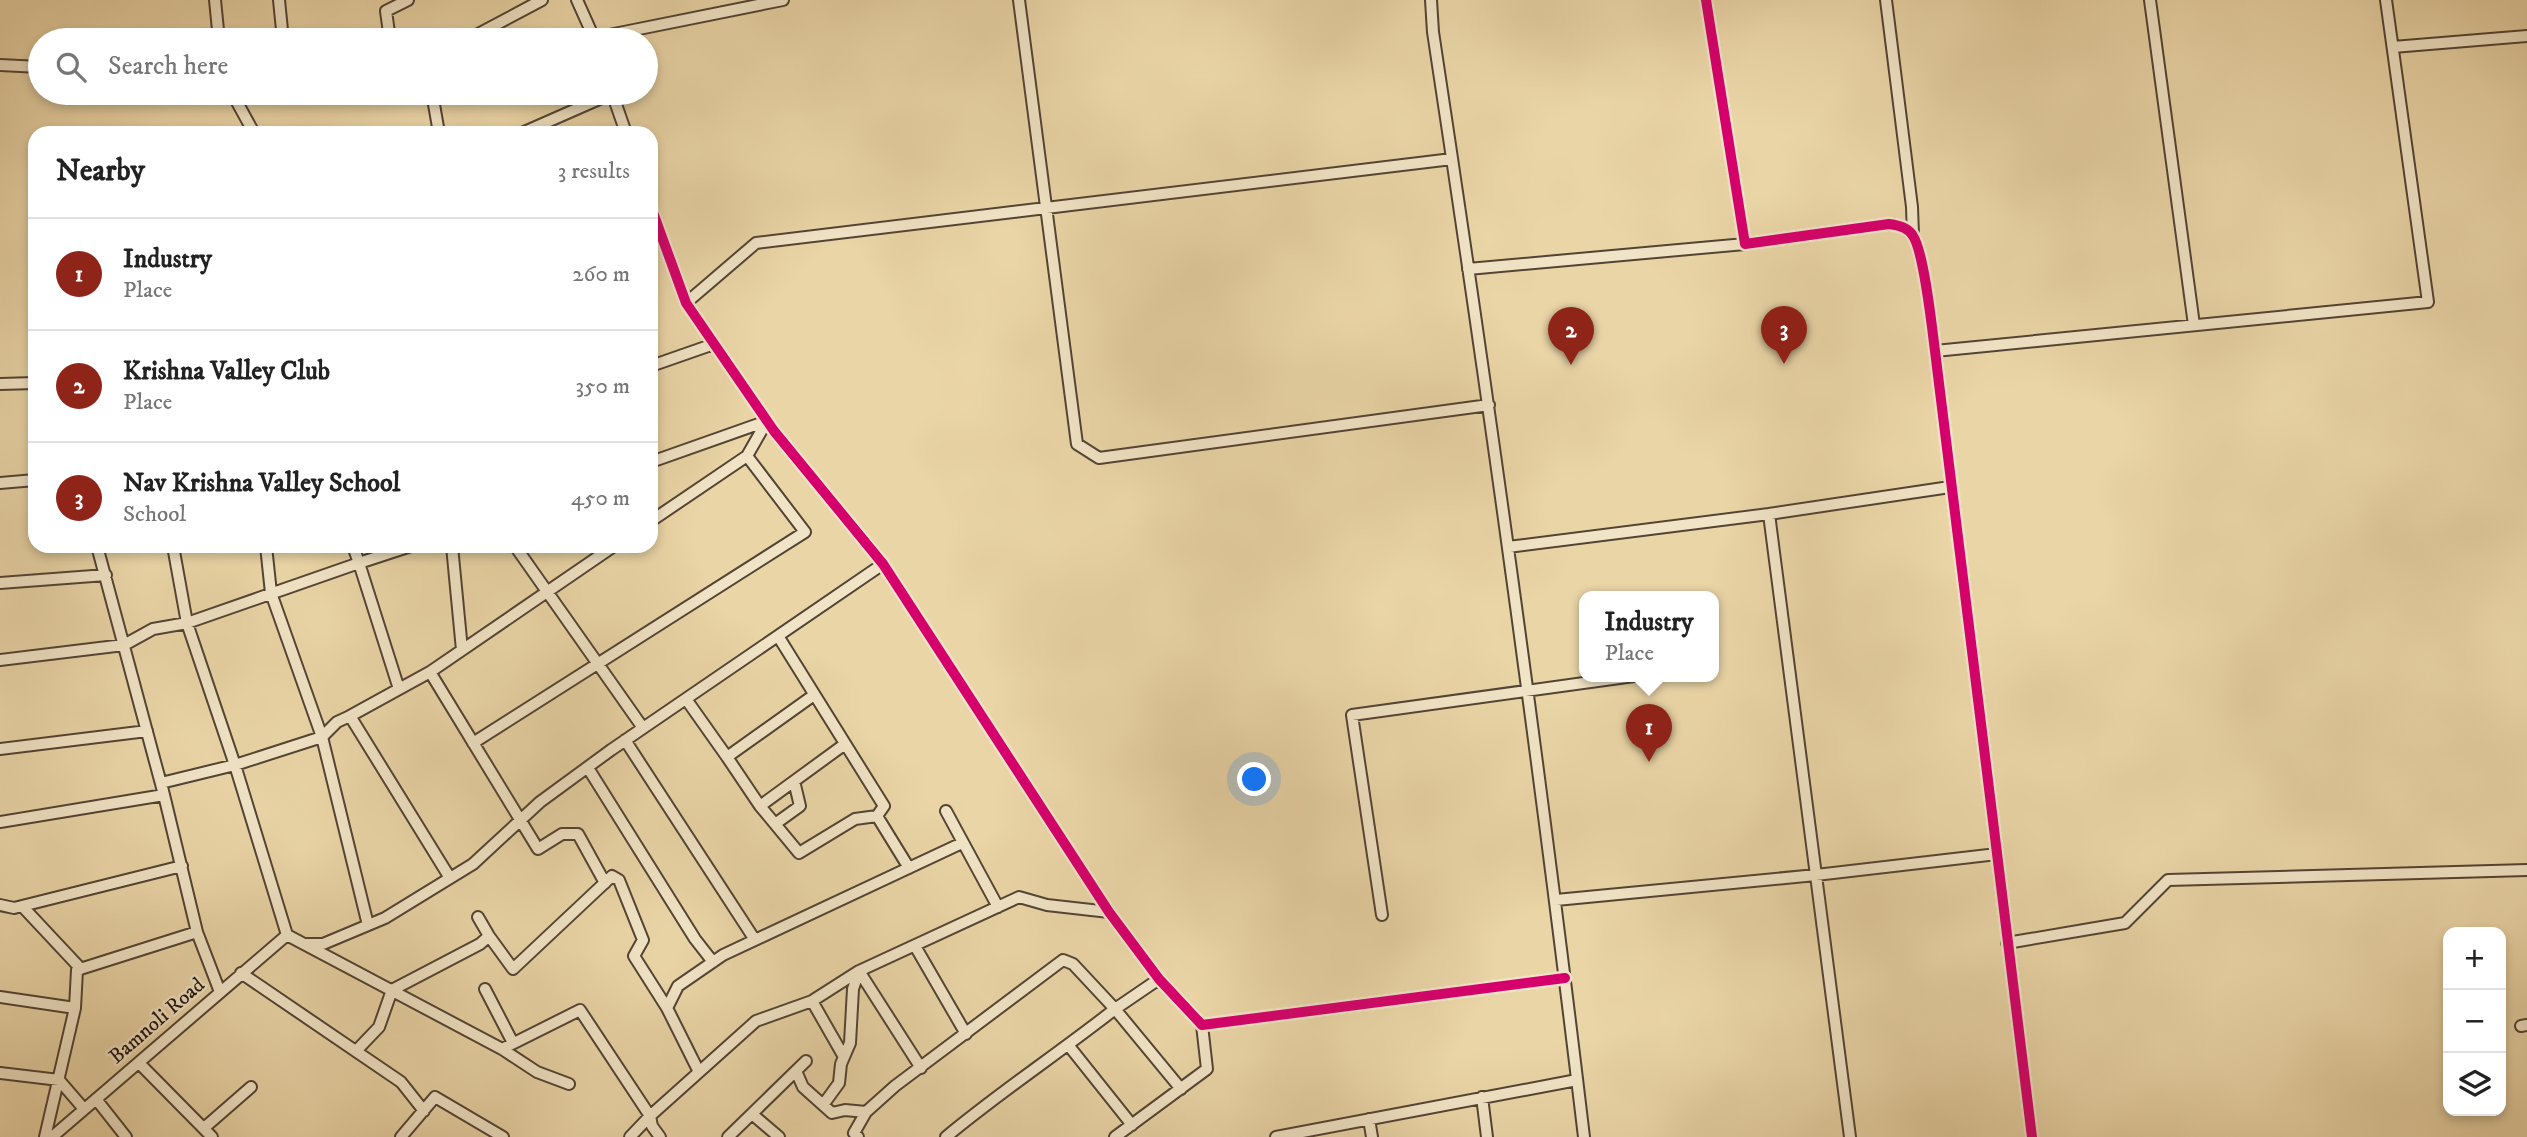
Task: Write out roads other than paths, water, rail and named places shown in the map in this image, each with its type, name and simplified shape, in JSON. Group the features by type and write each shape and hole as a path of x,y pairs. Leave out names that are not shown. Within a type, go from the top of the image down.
{"street":[{"path":"215,0 218,28"},
{"path":"279,0 282,28"},
{"path":"388,28 384,6 408,0"},
{"path":"490,28 542,0"},
{"path":"576,0 589,28"},
{"path":"647,28 783,0"},
{"path":"1019,0 1077,444 1099,458 1489,405"},
{"path":"1431,0 1556,900 1584,1137"},
{"path":"1706,0 1745,244"},
{"path":"1886,0 1912,207 1913,235 1923,273 1935,351 2032,1137"},
{"path":"2150,0 2194,326"},
{"path":"1935,351 2428,302 2386,0"},
{"path":"2393,47 2527,36"},
{"path":"0,65 28,66"},
{"path":"239,105 250,126"},
{"path":"434,105 438,126"},
{"path":"538,126 586,105"},
{"path":"617,105 624,126"},
{"path":"686,303 756,243 1452,159"},
{"path":"1468,269 1745,244 1889,224 1899,226 1913,235"},
{"path":"658,227 686,303 767,421 883,564 1109,912 1159,979 1202,1025 1207,1069 1115,1137"},
{"path":"658,364 714,344"},
{"path":"0,384 28,383"},
{"path":"658,516 747,456 767,421"},
{"path":"658,460 767,421"},
{"path":"473,743 805,532 747,456"},
{"path":"0,483 28,481"},
{"path":"1508,547 1769,514 1950,487"},
{"path":"1769,514 1850,1137"},
{"path":"99,553 164,795"},
{"path":"174,553 187,623 287,935 502,1049 537,1072 569,1084"},
{"path":"267,553 271,593 322,737 368,925"},
{"path":"355,553 399,689"},
{"path":"0,660 124,645 153,629 187,623 390,553"},
{"path":"453,553 462,650"},
{"path":"520,553 643,728"},
{"path":"220,992 197,932 161,783 234,765 322,737 337,722 430,672 604,553"},
{"path":"304,944 323,944 385,918 473,864 540,802 625,740 883,564"},
{"path":"0,583 106,575"},
{"path":"686,699 760,806 799,853 855,819 877,816 884,806 778,636"},
{"path":"430,672 538,849 562,834 578,834 605,883"},
{"path":"1382,915 1352,715 1591,682"},
{"path":"727,757 814,695"},
{"path":"350,716 450,878"},
{"path":"0,749 147,732"},
{"path":"625,740 755,940"},
{"path":"760,806 845,744"},
{"path":"588,768 689,929 713,962"},
{"path":"775,824 800,806 793,781"},
{"path":"0,822 164,795"},
{"path":"946,811 998,907"},
{"path":"877,816 909,868"},
{"path":"667,1008 678,986 713,962 962,843"},
{"path":"1556,900 1816,875 1997,854"},
{"path":"0,905 14,908 182,866"},
{"path":"2007,943 2125,923 2168,880 2527,870"},
{"path":"478,917 513,969 612,876 619,880 643,940 634,956 667,1008 699,1072"},
{"path":"631,1137 650,1116 756,1021 812,1001 859,971 1019,897 1047,905 1109,912"},
{"path":"22,906 81,969"},
{"path":"45,1137 75,1009 77,970 197,932"},
{"name":"Bamnoli Road","path":"52,1137 287,935"},
{"path":"356,1051 379,1027 392,990 480,944 489,936"},
{"path":"915,946 966,1034"},
{"path":"858,1137 854,1133 866,1112 895,1086 1063,960 1073,964 1115,1009 1181,1089"},
{"path":"823,1105 839,1083 850,1043 853,989 859,971"},
{"path":"859,971 921,1068"},
{"path":"242,973 401,1082 424,1111"},
{"path":"1202,1025 1565,978"},
{"path":"946,1137 988,1101 1159,979"},
{"path":"485,989 513,1043"},
{"path":"0,997 75,1009"},
{"path":"812,1001 844,1057"},
{"path":"502,1049 580,1010 650,1116 660,1137"},
{"path":"1069,1045 1132,1125"},
{"path":"729,1137 806,1061"},
{"path":"139,1063 208,1133 251,1087"},
{"path":"796,1071 803,1087 832,1113 845,1110 866,1112"},
{"path":"0,1073 58,1080 84,1109"},
{"path":"1276,1137 1577,1080"},
{"path":"401,1137 435,1097 503,1137"},
{"path":"1482,1097 1487,1137"},
{"path":"96,1099 127,1137"},
{"path":"752,1114 779,1137"},
{"path":"1369,1119 1372,1137"}],"place":[{"name":"Nav Krishna Valley School","path":"1784,364"},
{"name":"Krishna Valley Club","path":"1571,365"},
{"name":"Industry","path":"1649,762"}]}
